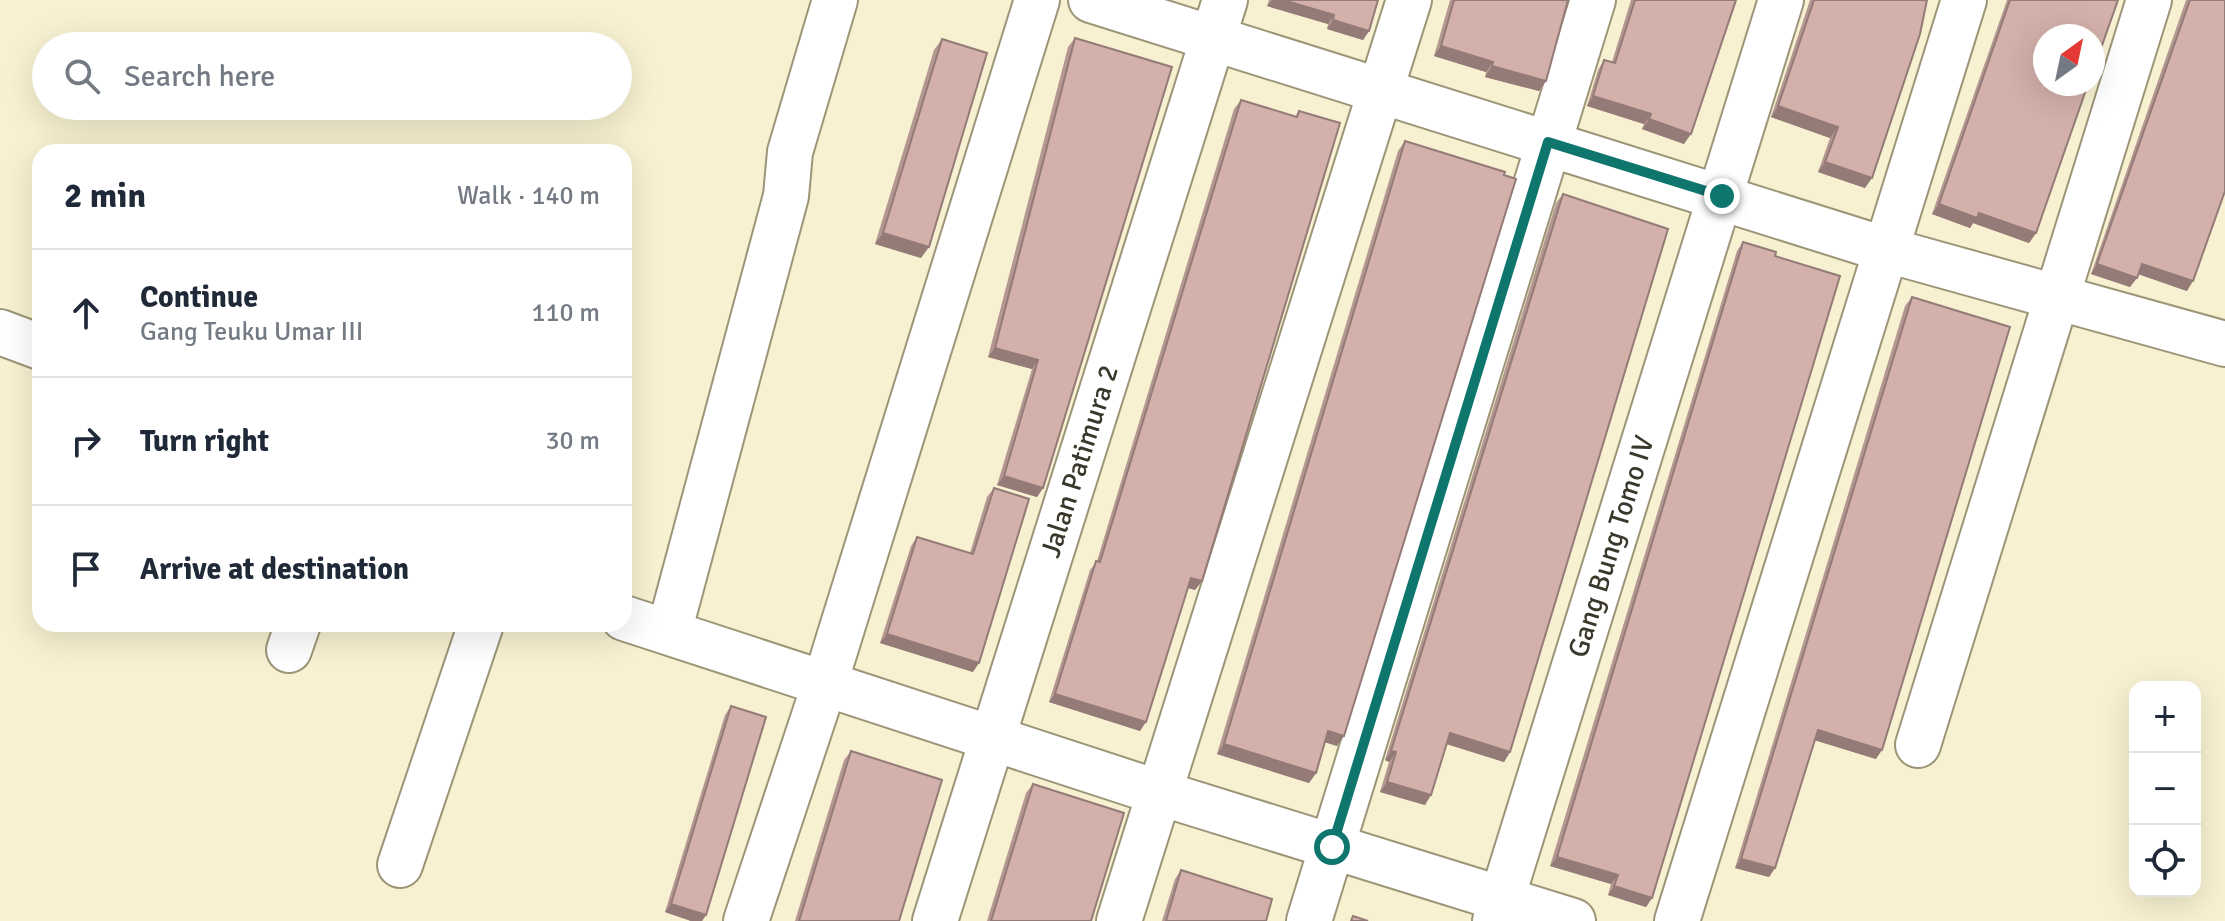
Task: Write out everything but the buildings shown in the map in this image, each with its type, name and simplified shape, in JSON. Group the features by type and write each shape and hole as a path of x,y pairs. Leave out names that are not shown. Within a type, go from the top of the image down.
{"street":[{"path":"669,632 786,196 790,152 835,0"},
{"path":"746,921 825,683 1037,0"},
{"path":"1091,0 1219,20 1382,90 1887,250 2208,341 2224,340"},
{"path":"1119,921 1409,0"},
{"path":"1309,921 1593,0"},
{"name":"Gang Bung Tomo IV","path":"1498,910 1781,0"},
{"path":"1677,921 1964,0"},
{"path":"1918,745 2149,0"},
{"name":"Jalan Patimura 2","path":"935,921 1219,20"},
{"path":"0,332 32,344"},
{"path":"632,620 1332,847 1498,910 1573,921"},
{"path":"400,865 478,632"}],"route":[{"path":"1332,847 1548,142 1722,196"}]}
